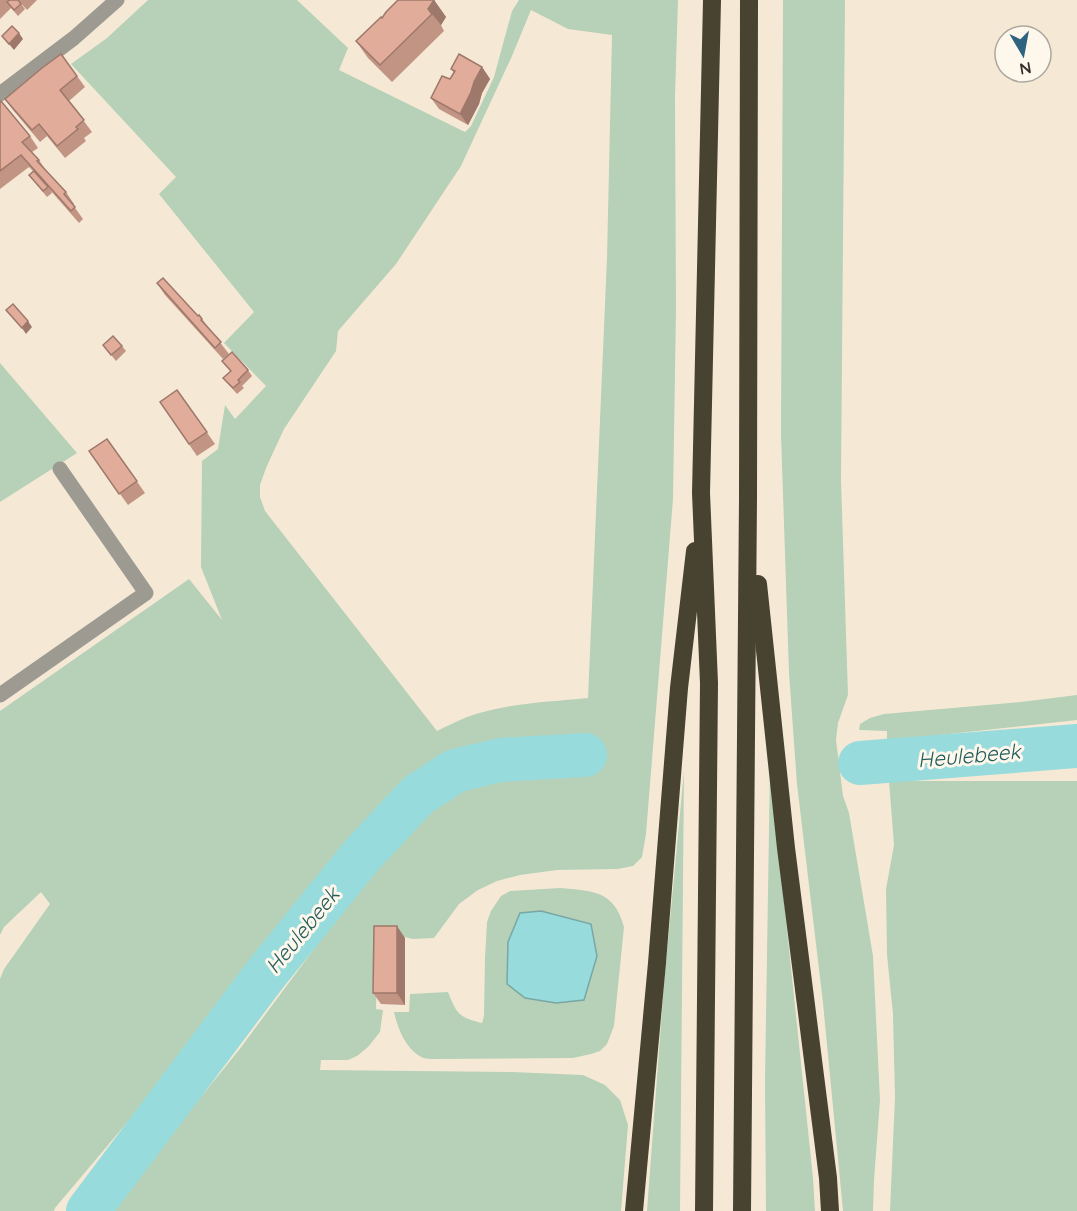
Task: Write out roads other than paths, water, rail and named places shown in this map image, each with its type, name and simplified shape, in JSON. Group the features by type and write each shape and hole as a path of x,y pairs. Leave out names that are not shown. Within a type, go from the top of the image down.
{"highway":[{"path":"704,1211 709,683 701,493 712,0"},
{"path":"742,1211 748,498 749,0"},
{"path":"634,1211 679,688 701,493"},
{"path":"748,498 786,848 828,1178 830,1211"}],"street":[{"path":"0,94 75,38 117,0"},
{"path":"0,695 146,593 60,469"}],"water":[{"path":"541,911 591,924 597,956 584,1000 556,1003 525,998 507,984 508,942 520,913"}],"waterway":[{"name":"Heulebeek","path":"860,763 1077,746"},
{"name":"Heulebeek","path":"88,1211 265,975 362,855 418,795 455,771 500,760 585,755"}]}
